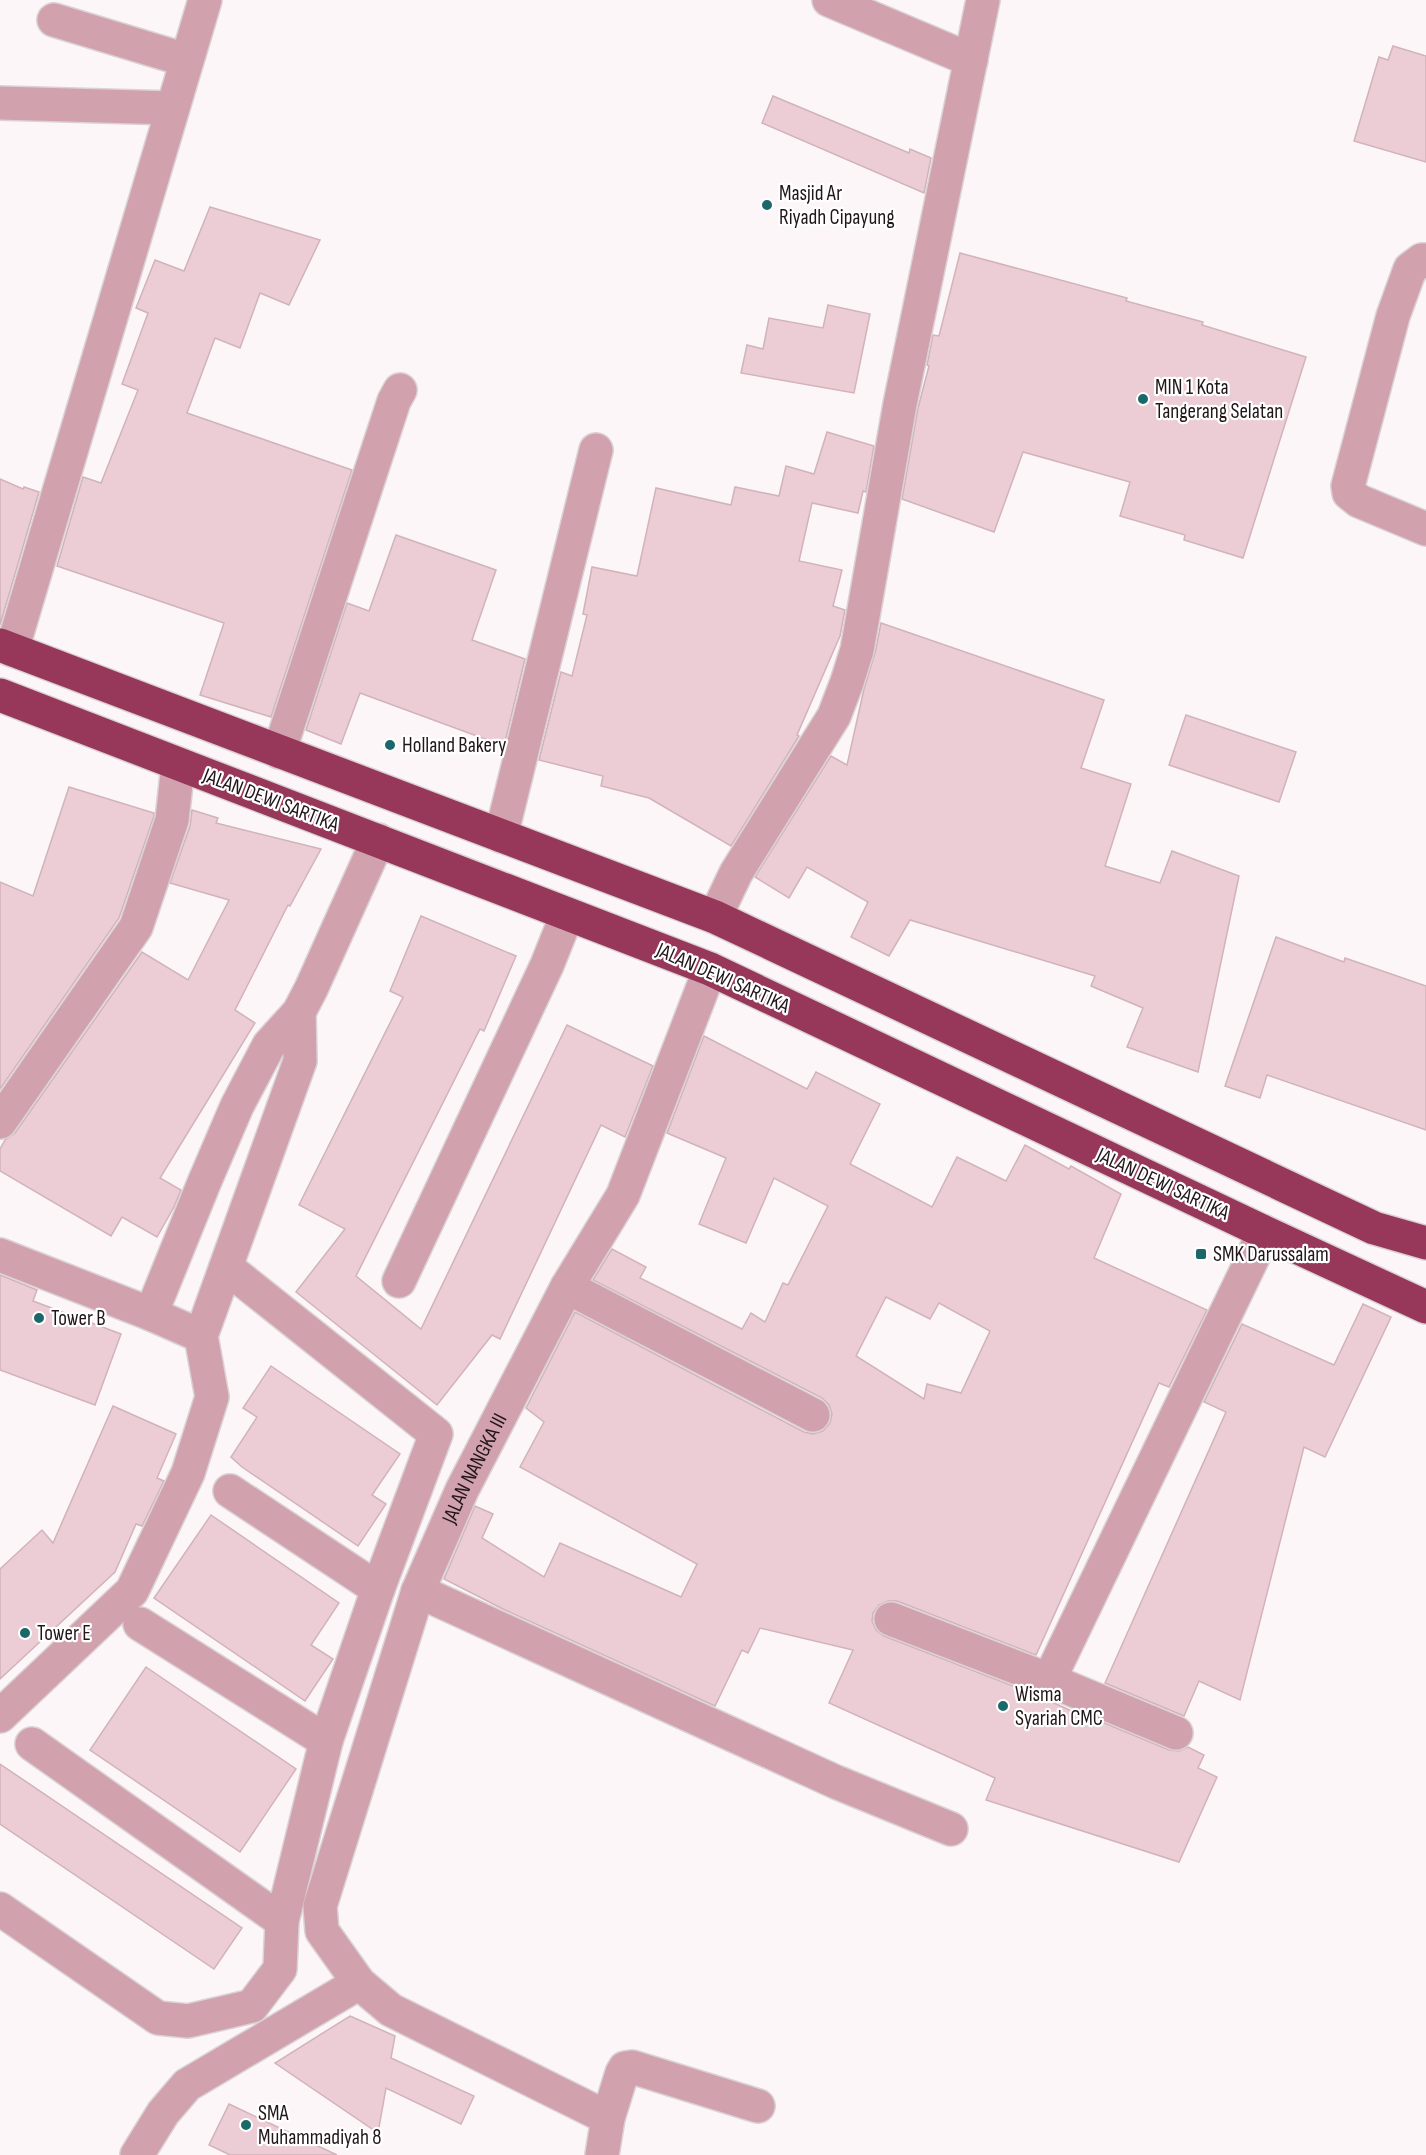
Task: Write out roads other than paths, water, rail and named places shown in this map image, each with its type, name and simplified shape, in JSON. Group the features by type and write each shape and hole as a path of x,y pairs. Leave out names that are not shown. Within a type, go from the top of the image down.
{"highway":[{"path":"6,648 715,917 1374,1228 1426,1244"},
{"name":"JALAN DEWI SARTIKA","path":"0,695 710,969 1426,1307"},
{"path":"662,950 680,904"}],"street":[{"path":"6,648 205,0"},
{"path":"829,0 971,60"},
{"path":"715,917 736,873 834,716 857,650 900,404 983,0"},
{"path":"54,20 186,60"},
{"path":"0,104 172,108"},
{"path":"1425,523 1359,501 1349,493 1348,486 1393,316 1410,269 1422,260 1426,260"},
{"path":"279,752 394,401 400,390"},
{"path":"501,836 596,450"},
{"path":"0,1122 136,927 172,820 178,765"},
{"path":"151,1314 237,1106 269,1045 299,1012 378,840"},
{"path":"399,1281 547,965 567,915"},
{"name":"JALAN NANGKA III","path":"608,2118 391,2010 359,1983 322,1931 320,1906 418,1591 462,1490 567,1287 623,1195 710,969"},
{"path":"0,1716 132,1591 188,1473 212,1397 201,1336 300,1061 299,1012"},
{"path":"1048,1680 1255,1252 1262,1231"},
{"path":"0,1255 201,1336"},
{"path":"0,1909 158,2018 188,2021 252,2006 280,1970 282,1921 326,1741 378,1589 436,1434 226,1267"},
{"path":"567,1287 813,1415"},
{"path":"230,1491 378,1589"},
{"path":"418,1591 836,1782 951,1829"},
{"path":"891,1618 1176,1733"},
{"path":"140,1624 326,1741"},
{"path":"32,1744 282,1921"},
{"path":"137,2155 163,2113 188,2085 359,1983"},
{"path":"602,2155 608,2118 625,2068 632,2067 758,2106"}],"place":[{"name":"Masjid Ar Riyadh Cipayung","path":"767,205"},
{"name":"MIN 1 Kota Tangerang Selatan","path":"1143,399"},
{"name":"Holland Bakery","path":"390,745"},
{"name":"SMK Darussalam","path":"1201,1254"},
{"name":"Tower B","path":"39,1318"},
{"name":"Tower E","path":"25,1633"},
{"name":"Wisma Syariah CMC","path":"1003,1706"},
{"name":"SMA Muhammadiyah 8","path":"246,2125"}]}
